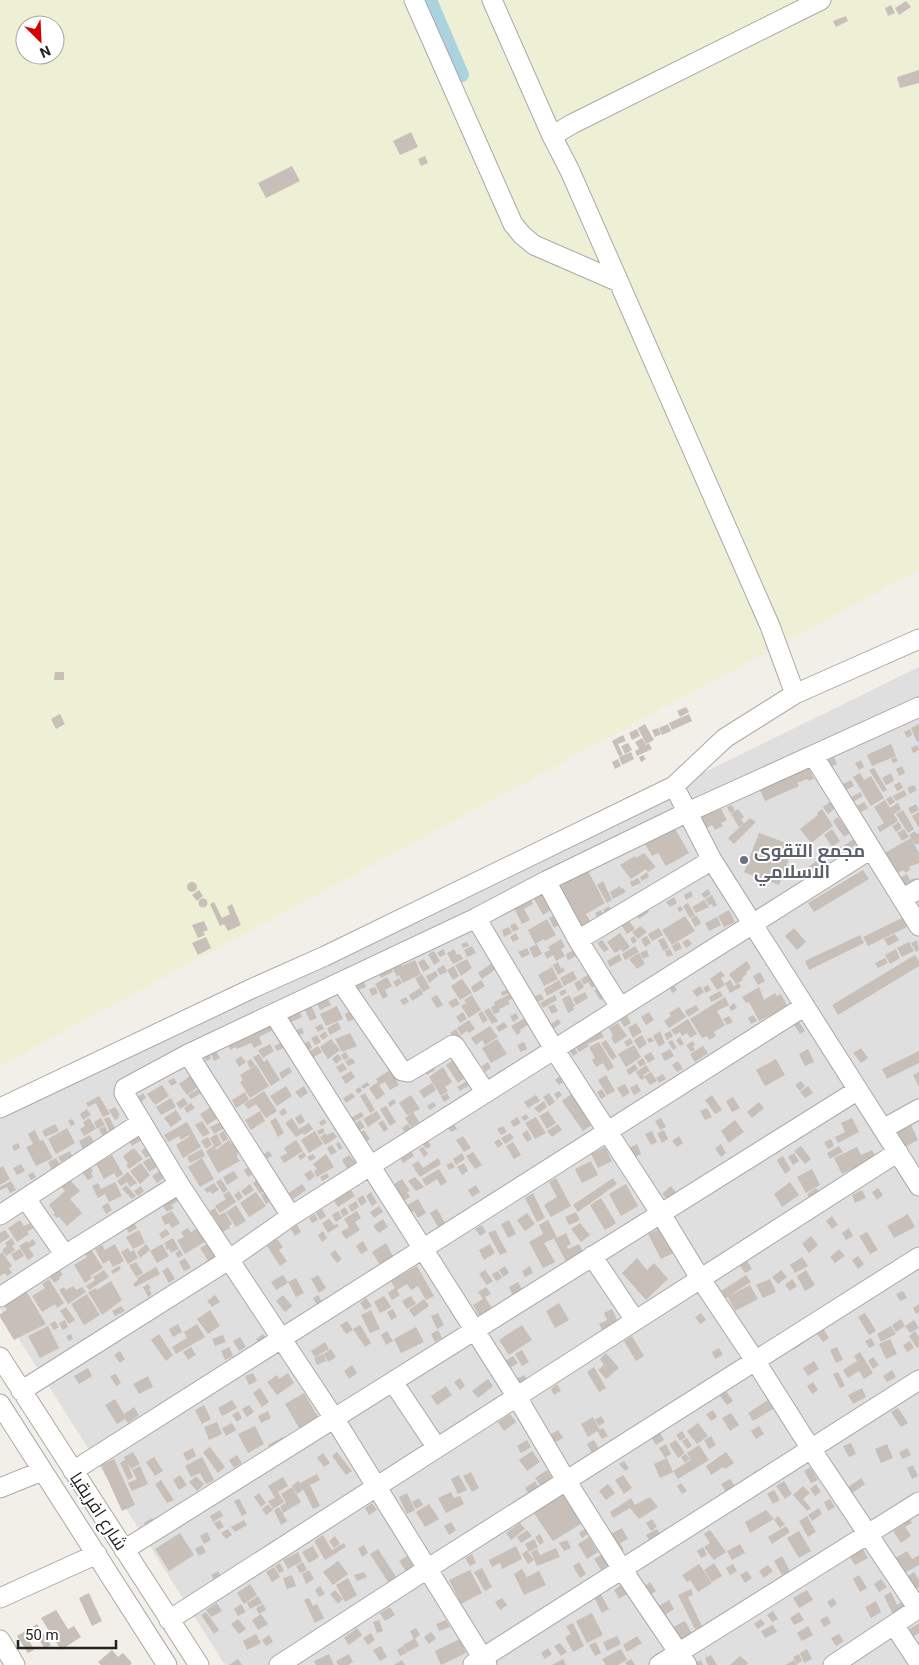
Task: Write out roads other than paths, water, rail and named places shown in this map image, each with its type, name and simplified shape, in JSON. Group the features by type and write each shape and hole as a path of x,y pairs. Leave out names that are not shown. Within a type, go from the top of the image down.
{"street":[{"path":"414,0 513,224 534,245 619,282"},
{"path":"492,0 552,136 570,170 766,617 795,694"},
{"path":"552,136 580,120 821,0"},
{"path":"0,1108 253,988 325,956 674,786 725,738 795,694 919,639"},
{"path":"919,707 688,812 546,881 476,918 188,1054 125,1088 124,1093 179,1184 230,1259 376,1485 427,1569 480,1663 622,1569 919,1380"},
{"path":"813,756 919,926"},
{"path":"674,786 712,860 919,1186"},
{"path":"21,1391 230,1259 291,1216 871,849"},
{"path":"578,940 712,860"},
{"path":"546,881 578,940 620,1007"},
{"path":"902,899 919,889"},
{"path":"476,918 554,1049 661,1214 700,1278 867,1534 918,1608 833,1665"},
{"path":"341,982 402,1071 408,1072 453,1045 456,1046 486,1093"},
{"path":"73,1472 805,1006"},
{"path":"274,1014 474,1330 622,1569 683,1659"},
{"path":"188,1054 291,1216"},
{"path":"124,1550 858,1090"},
{"path":"883,1129 919,1109"},
{"path":"0,1215 142,1122"},
{"path":"169,1620 376,1485 437,1448 898,1152"},
{"path":"0,1297 179,1184"},
{"path":"26,1199 64,1255"},
{"path":"592,1256 635,1320"},
{"path":"279,1665 919,1257"},
{"name":"شارع افريقيا","path":"0,1357 198,1665"},
{"path":"393,1382 437,1448"},
{"name":"شارع افريقيا","path":"0,1404 167,1665"},
{"path":"0,1488 42,1471"},
{"path":"659,1665 683,1659 867,1534 919,1502"},
{"path":"0,1598 96,1554"},
{"path":"894,1625 919,1663"},
{"path":"0,1640 15,1665"}],"waterway":[{"path":"430,0 462,75"}],"place":[{"name":"مجمع التقوى الاسلامي","path":"744,860"}]}
